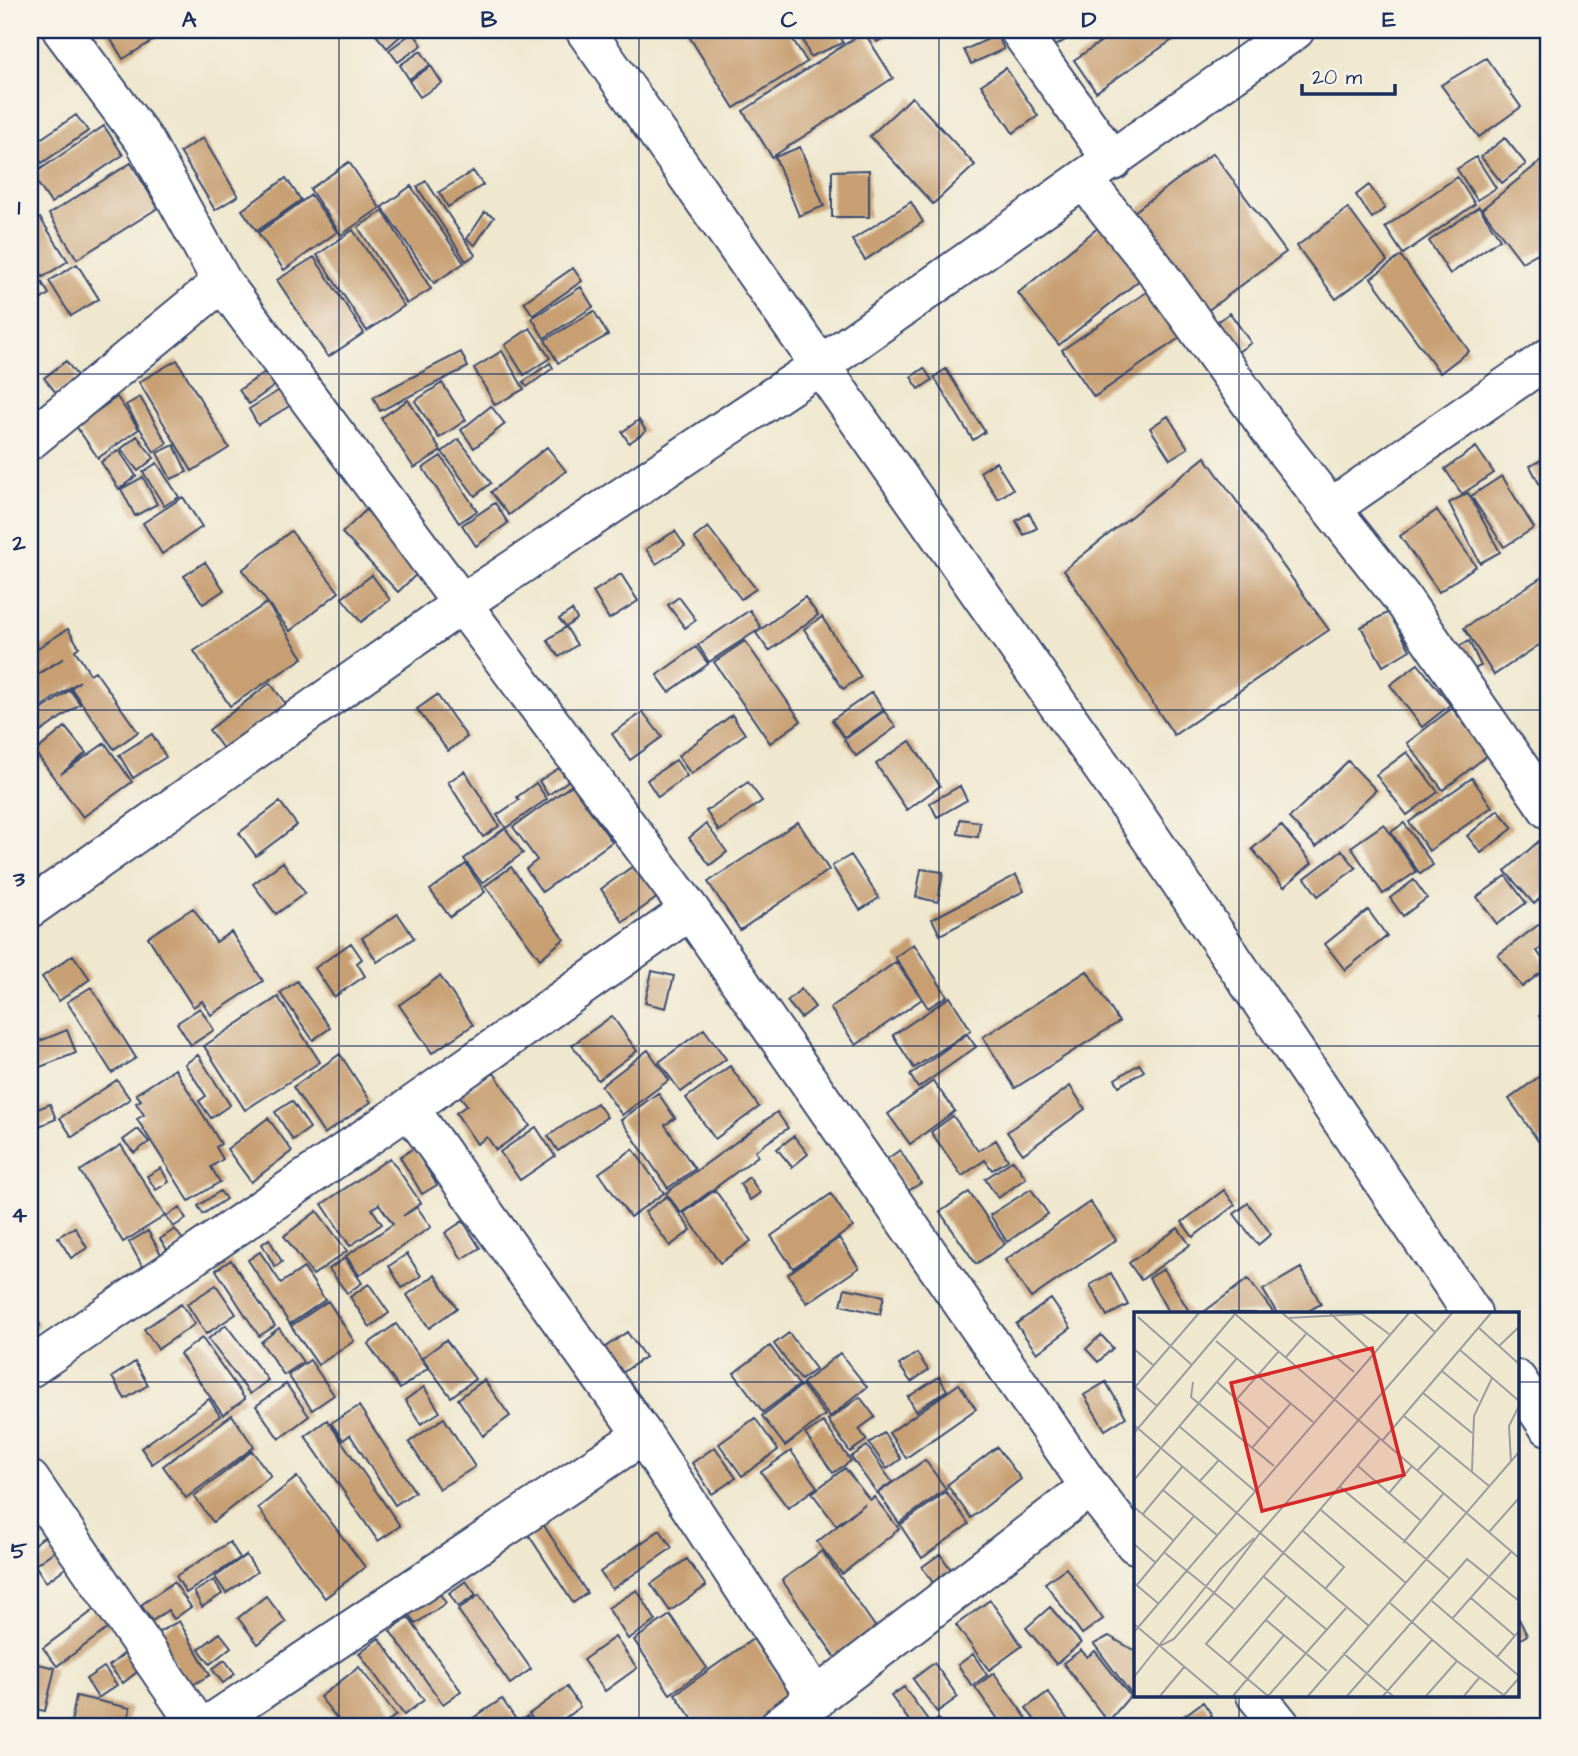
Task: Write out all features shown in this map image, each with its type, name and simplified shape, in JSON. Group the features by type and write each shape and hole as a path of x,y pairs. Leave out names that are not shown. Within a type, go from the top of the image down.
{"street":[{"path":"62,30 144,141 222,282 690,911 1090,1487 1134,1543"},
{"path":"585,30 1131,808 1471,1312"},
{"path":"1019,30 1152,265 1280,444 1401,597 1541,785"},
{"path":"30,908 463,603 821,365 1295,30"},
{"path":"30,440 222,282"},
{"path":"1331,508 1548,358"},
{"path":"30,1368 690,911"},
{"path":"409,1108 643,1435 817,1699"},
{"path":"1518,1381 1548,1426"},
{"path":"207,1726 643,1435"},
{"path":"30,1480 198,1726"},
{"path":"779,1726 1090,1487"},
{"path":"1257,1696 1281,1726"}],"building":[{"path":"105,30 170,30 123,59"},
{"path":"382,30 406,31 387,48 376,35"},
{"path":"685,30 787,30 807,62 734,108"},
{"path":"799,30 838,30 843,43 810,57"},
{"path":"870,30 899,30 877,42"},
{"path":"1045,30 1083,30 1055,46"},
{"path":"1118,30 1187,30 1096,92 1074,60"},
{"path":"413,32 422,45 398,62 389,50"},
{"path":"864,32 893,78 772,157 743,111"},
{"path":"997,35 1004,49 971,64 964,50"},
{"path":"421,51 430,65 409,79 400,65"},
{"path":"1486,58 1521,107 1479,137 1441,85"},
{"path":"431,66 442,83 420,97 409,81"},
{"path":"1006,68 1038,116 1013,133 981,85"},
{"path":"912,97 975,165 933,204 870,136"},
{"path":"76,115 88,131 42,163 30,146"},
{"path":"104,126 123,155 51,203 32,175"},
{"path":"203,138 238,196 215,210 180,152"},
{"path":"1505,138 1526,164 1502,183 1481,157"},
{"path":"800,147 824,206 799,216 775,157"},
{"path":"30,153 39,166 30,172"},
{"path":"1213,153 1286,252 1203,314 1130,215"},
{"path":"1548,155 1548,221 1545,222 1548,227 1548,247 1522,262 1482,209"},
{"path":"1476,157 1496,188 1477,200 1457,169"},
{"path":"349,162 380,208 341,235 310,189"},
{"path":"131,163 158,208 77,259 49,214"},
{"path":"869,170 869,217 832,217 832,171"},
{"path":"473,171 483,185 448,207 439,192"},
{"path":"1457,177 1475,204 1403,254 1385,227"},
{"path":"286,178 301,200 257,231 242,210"},
{"path":"426,181 475,255 466,261 417,187"},
{"path":"1369,185 1385,208 1372,218 1356,195"},
{"path":"411,186 464,263 434,283 382,207"},
{"path":"311,195 337,232 284,270 258,233"},
{"path":"911,202 923,222 865,260 852,240"},
{"path":"1479,207 1500,239 1450,274 1429,241"},
{"path":"1348,208 1387,261 1336,299 1297,246"},
{"path":"383,211 431,289 407,304 358,227"},
{"path":"485,212 494,217 475,245 467,239"},
{"path":"40,218 68,261 43,277 30,256 30,224"},
{"path":"1105,222 1147,274 1059,345 1018,293"},
{"path":"353,230 404,306 367,331 317,255"},
{"path":"1401,256 1469,351 1440,373 1371,278"},
{"path":"314,257 364,333 328,357 277,280"},
{"path":"30,263 49,294 30,307"},
{"path":"77,264 99,299 71,316 49,281"},
{"path":"573,268 582,281 533,315 524,302"},
{"path":"1157,285 1188,332 1094,397 1062,350"},
{"path":"581,287 593,307 544,338 532,318"},
{"path":"594,311 608,335 558,363 545,340"},
{"path":"1230,313 1251,343 1227,359 1207,328"},
{"path":"530,328 550,358 524,375 505,345"},
{"path":"502,351 524,389 495,405 474,368"},
{"path":"461,352 468,367 380,411 373,397"},
{"path":"177,360 229,448 192,471 139,382"},
{"path":"66,361 78,377 57,394 44,378"},
{"path":"550,363 553,368 527,387 523,382"},
{"path":"274,366 283,380 249,404 239,390"},
{"path":"924,368 932,380 919,389 911,377"},
{"path":"946,369 985,432 973,440 934,377"},
{"path":"291,383 301,399 258,425 249,409"},
{"path":"442,383 466,420 439,438 415,401"},
{"path":"117,397 139,429 98,458 76,426"},
{"path":"140,397 167,443 154,452 126,405"},
{"path":"408,400 441,451 414,468 381,418"},
{"path":"491,406 505,424 474,448 461,430"},
{"path":"1168,416 1188,448 1170,459 1150,428"},
{"path":"639,420 646,431 629,443 622,432"},
{"path":"137,436 154,458 138,471 121,449"},
{"path":"459,439 491,483 475,496 442,452"},
{"path":"174,445 187,472 171,479 157,453"},
{"path":"547,447 566,471 509,515 491,492"},
{"path":"1476,447 1494,473 1462,494 1445,469"},
{"path":"119,450 136,476 119,489 101,462"},
{"path":"441,456 477,511 459,523 423,468"},
{"path":"1205,457 1329,630 1174,735 1064,570"},
{"path":"1545,458 1548,466 1548,501 1530,466"},
{"path":"996,462 1013,489 998,499 980,472"},
{"path":"157,463 179,497 164,506 143,472"},
{"path":"1502,476 1534,528 1504,547 1471,496"},
{"path":"143,477 157,504 135,516 121,489"},
{"path":"1468,493 1500,552 1480,563 1449,503"},
{"path":"183,497 202,527 162,554 143,523"},
{"path":"495,503 508,523 476,546 462,525"},
{"path":"366,510 422,569 398,592 342,533"},
{"path":"1437,510 1476,566 1439,592 1400,536"},
{"path":"1029,513 1037,528 1024,535 1016,521"},
{"path":"708,527 756,589 741,599 694,538"},
{"path":"291,531 339,592 290,631 242,570"},
{"path":"675,531 685,546 656,564 646,549"},
{"path":"205,562 224,590 203,604 184,576"},
{"path":"1548,573 1548,639 1494,675 1464,628"},
{"path":"621,574 638,601 609,619 593,592"},
{"path":"372,575 390,600 361,622 342,598"},
{"path":"679,597 696,620 685,628 668,605"},
{"path":"805,597 818,615 769,651 756,633"},
{"path":"267,603 303,658 230,706 194,651"},
{"path":"572,610 577,619 566,627 559,619"},
{"path":"750,610 761,628 709,662 698,645"},
{"path":"1389,612 1410,650 1383,666 1361,627"},
{"path":"822,617 861,677 843,689 804,629"},
{"path":"566,627 577,645 559,657 547,640"},
{"path":"68,629 79,647 75,650 90,674 95,671 138,732 114,749 71,688 80,681 30,714 30,680 64,658 30,678 30,653"},
{"path":"745,641 801,721 770,743 714,662"},
{"path":"1469,641 1481,666 1469,671 1457,647"},
{"path":"696,647 708,664 669,692 657,675"},
{"path":"1418,664 1450,705 1422,727 1390,685"},
{"path":"270,683 292,712 231,759 209,730"},
{"path":"70,690 80,704 32,738 30,718"},
{"path":"872,692 884,710 844,737 832,720"},
{"path":"437,695 467,737 448,751 417,709"},
{"path":"1452,708 1488,755 1443,790 1407,743"},
{"path":"884,711 896,727 856,756 844,740"},
{"path":"643,712 662,737 630,760 612,734"},
{"path":"732,715 745,734 691,774 678,756"},
{"path":"65,727 86,753 61,774 105,743 132,782 83,817 35,752"},
{"path":"152,734 166,757 133,778 119,755"},
{"path":"910,741 940,786 907,810 876,764"},
{"path":"1407,752 1438,792 1407,815 1376,775"},
{"path":"676,760 687,776 658,797 647,780"},
{"path":"1348,761 1376,790 1316,847 1289,818"},
{"path":"559,768 568,781 548,795 539,781"},
{"path":"465,771 499,826 483,837 448,782"},
{"path":"1472,778 1492,807 1429,851 1409,822"},
{"path":"748,782 762,801 719,831 706,811"},
{"path":"536,783 547,799 506,828 497,815 519,800 517,797"},
{"path":"572,785 612,842 542,892 526,869 537,860 513,827"},
{"path":"960,786 967,800 937,817 930,803"},
{"path":"280,802 297,825 256,856 239,833"},
{"path":"1498,810 1513,828 1481,853 1467,836"},
{"path":"960,819 980,822 978,837 958,834"},
{"path":"798,822 829,870 740,930 708,882"},
{"path":"1404,823 1433,865 1420,874 1391,832"},
{"path":"706,824 727,852 710,865 689,838"},
{"path":"1384,824 1416,872 1383,894 1351,847"},
{"path":"1281,825 1312,863 1284,887 1252,849"},
{"path":"505,828 523,853 482,883 464,859"},
{"path":"1539,841 1548,852 1548,891 1534,904 1505,871"},
{"path":"1342,850 1356,868 1318,896 1305,878"},
{"path":"851,855 879,898 860,910 832,866"},
{"path":"640,861 662,894 623,922 601,889"},
{"path":"283,862 305,893 276,914 253,884"},
{"path":"466,864 485,892 450,917 430,890"},
{"path":"511,867 564,939 540,959 485,886"},
{"path":"921,869 943,872 938,902 916,897"},
{"path":"1016,875 1024,891 940,935 932,919"},
{"path":"1506,876 1526,903 1497,924 1477,897"},
{"path":"1414,880 1427,898 1403,916 1390,898"},
{"path":"193,908 216,942 231,932 263,981 211,1015 202,1001 193,1007 148,937"},
{"path":"1368,910 1387,936 1345,970 1325,944"},
{"path":"398,914 414,938 377,962 362,938"},
{"path":"1541,923 1548,933 1548,943 1537,951 1548,967 1522,987 1498,955"},
{"path":"351,943 362,959 357,963 365,976 334,997 315,968"},
{"path":"914,944 947,996 928,1008 895,957"},
{"path":"73,955 90,979 59,1001 42,977"},
{"path":"896,962 922,999 856,1045 830,1008"},
{"path":"652,971 674,976 666,1008 645,1003"},
{"path":"1087,971 1119,1022 1015,1088 983,1037"},
{"path":"440,976 473,1025 432,1053 399,1005"},
{"path":"297,981 330,1028 313,1040 280,993"},
{"path":"91,987 136,1058 112,1073 67,1002"},
{"path":"801,989 815,1007 801,1018 787,1001"},
{"path":"278,997 320,1062 245,1110 204,1046"},
{"path":"950,997 971,1030 914,1068 893,1035"},
{"path":"200,1008 214,1030 191,1045 177,1023"},
{"path":"1548,1010 1548,1029 1539,1016"},
{"path":"612,1016 637,1051 598,1080 572,1045"},
{"path":"704,1029 726,1059 681,1092 659,1062"},
{"path":"67,1030 76,1053 30,1071 30,1045"},
{"path":"967,1034 976,1047 918,1088 910,1075"},
{"path":"648,1050 669,1080 622,1115 601,1086"},
{"path":"340,1054 371,1102 324,1134 293,1087"},
{"path":"198,1055 230,1105 211,1118 199,1101 206,1096 185,1064"},
{"path":"1139,1064 1144,1071 1119,1086 1115,1079"},
{"path":"730,1066 759,1107 715,1139 686,1098"},
{"path":"175,1069 221,1144 216,1147 223,1159 211,1167 220,1182 189,1201 137,1119 144,1115 136,1103 141,1100 136,1094"},
{"path":"1548,1070 1548,1136 1539,1142 1509,1099"},
{"path":"494,1073 530,1126 496,1150 487,1137 477,1144 456,1113 467,1105 460,1096"},
{"path":"117,1080 130,1099 72,1137 60,1118"},
{"path":"933,1081 955,1111 910,1144 888,1114"},
{"path":"1070,1086 1085,1109 1023,1154 1007,1132"},
{"path":"658,1093 675,1118 665,1125 695,1169 668,1188 621,1120"},
{"path":"292,1101 310,1128 293,1140 275,1112"},
{"path":"597,1103 607,1117 558,1151 548,1136"},
{"path":"50,1104 56,1119 30,1130 30,1112"},
{"path":"777,1112 788,1128 755,1151 758,1156 681,1213 666,1193"},
{"path":"953,1116 978,1151 996,1140 1008,1160 992,1170 985,1160 962,1176 931,1132"},
{"path":"268,1118 292,1151 251,1182 227,1149"},
{"path":"536,1127 555,1156 520,1180 500,1152"},
{"path":"138,1129 149,1142 134,1153 123,1140"},
{"path":"794,1136 808,1154 792,1167 777,1149"},
{"path":"121,1145 165,1216 123,1242 80,1171"},
{"path":"414,1148 437,1185 422,1194 400,1157"},
{"path":"633,1149 664,1193 630,1217 599,1173"},
{"path":"900,1150 921,1183 908,1191 887,1159"},
{"path":"390,1158 421,1203 403,1216 417,1207 431,1227 359,1275 346,1256 393,1224 379,1204 372,1209 382,1224 350,1246 322,1204"},
{"path":"1013,1160 1026,1178 998,1198 985,1179"},
{"path":"161,1168 169,1182 156,1190 147,1176"},
{"path":"749,1177 760,1193 750,1200 740,1184"},
{"path":"1031,1189 1048,1214 1007,1242 990,1215"},
{"path":"715,1190 751,1241 720,1263 684,1213"},
{"path":"1224,1190 1235,1205 1193,1237 1182,1222"},
{"path":"220,1191 226,1199 203,1214 198,1206"},
{"path":"969,1192 1005,1244 976,1264 940,1212"},
{"path":"831,1194 853,1227 793,1268 771,1236"},
{"path":"667,1196 691,1230 670,1246 645,1212"},
{"path":"1090,1202 1116,1240 1031,1298 1005,1260"},
{"path":"1248,1203 1271,1234 1258,1245 1234,1214"},
{"path":"180,1208 186,1219 173,1227 166,1216"},
{"path":"317,1211 347,1251 313,1275 284,1236"},
{"path":"463,1221 480,1248 462,1259 445,1233"},
{"path":"75,1227 87,1248 71,1258 58,1237"},
{"path":"1178,1228 1190,1245 1141,1280 1129,1263"},
{"path":"175,1229 183,1240 168,1251 160,1239"},
{"path":"148,1231 163,1258 144,1269 129,1242"},
{"path":"839,1238 859,1268 807,1303 788,1274"},
{"path":"269,1239 282,1262 275,1267 262,1244"},
{"path":"260,1252 281,1283 304,1268 325,1300 290,1324 248,1260"},
{"path":"407,1254 421,1276 402,1288 389,1266"},
{"path":"345,1258 362,1283 347,1293 329,1269"},
{"path":"231,1260 275,1326 259,1336 216,1270"},
{"path":"1301,1268 1321,1304 1306,1312 1276,1312 1263,1290"},
{"path":"1164,1269 1189,1312 1168,1312 1149,1278"},
{"path":"1111,1273 1128,1305 1107,1316 1090,1285"},
{"path":"435,1275 457,1308 429,1328 407,1295"},
{"path":"1248,1279 1273,1312 1206,1312"},
{"path":"369,1284 389,1313 370,1327 350,1297"},
{"path":"216,1285 236,1314 206,1334 187,1304"},
{"path":"845,1288 884,1296 880,1314 841,1305"},
{"path":"1051,1299 1071,1328 1037,1353 1016,1324"},
{"path":"328,1301 354,1341 318,1365 291,1326"},
{"path":"181,1304 195,1324 158,1349 144,1329"},
{"path":"30,1313 40,1325 30,1333"},
{"path":"396,1324 428,1368 400,1389 368,1344"},
{"path":"226,1325 268,1380 250,1394 208,1339"},
{"path":"279,1328 303,1362 284,1375 261,1342"},
{"path":"627,1332 645,1357 622,1373 604,1348"},
{"path":"789,1333 816,1369 801,1380 774,1344"},
{"path":"1101,1335 1113,1348 1098,1362 1086,1349"},
{"path":"202,1338 245,1399 223,1415 180,1354"},
{"path":"446,1340 475,1379 451,1397 422,1358"},
{"path":"770,1346 799,1385 763,1412 734,1373"},
{"path":"840,1353 867,1387 830,1417 803,1383"},
{"path":"917,1353 928,1370 911,1382 899,1365"},
{"path":"310,1360 334,1395 312,1410 288,1375"},
{"path":"135,1362 148,1385 125,1399 112,1377"},
{"path":"939,1377 947,1390 916,1411 908,1397"},
{"path":"484,1380 510,1416 483,1436 458,1399"},
{"path":"1106,1382 1126,1417 1105,1430 1084,1395"},
{"path":"286,1384 309,1416 279,1439 256,1406"},
{"path":"959,1384 976,1409 906,1458 889,1433"},
{"path":"802,1385 825,1415 785,1446 762,1416"},
{"path":"424,1387 440,1412 421,1424 405,1400"},
{"path":"860,1397 875,1417 859,1429 867,1440 850,1452 828,1420"},
{"path":"209,1399 220,1416 152,1464 141,1448"},
{"path":"359,1406 415,1492 395,1505 350,1435 343,1440 331,1423"},
{"path":"232,1415 254,1447 186,1498 163,1466"},
{"path":"444,1418 475,1467 439,1489 409,1442"},
{"path":"755,1418 778,1450 742,1476 719,1444"},
{"path":"327,1420 400,1526 378,1541 305,1436"},
{"path":"823,1422 851,1461 833,1473 805,1434"},
{"path":"884,1433 901,1459 887,1469 869,1443"},
{"path":"867,1446 892,1482 877,1493 851,1457"},
{"path":"715,1447 736,1478 712,1494 692,1463"},
{"path":"997,1447 1021,1479 971,1518 947,1485"},
{"path":"252,1451 271,1476 213,1522 194,1496"},
{"path":"791,1451 817,1487 788,1508 761,1472"},
{"path":"925,1460 946,1489 899,1523 878,1493"},
{"path":"845,1468 870,1500 874,1497 899,1529 842,1574 817,1542 865,1504 836,1525 812,1493"},
{"path":"297,1477 365,1567 325,1598 258,1508"},
{"path":"946,1492 969,1524 922,1558 900,1525"},
{"path":"37,1517 48,1534 30,1547 30,1522"},
{"path":"543,1524 587,1593 573,1603 528,1534"},
{"path":"660,1530 672,1548 612,1589 600,1572"},
{"path":"230,1542 240,1558 186,1593 176,1576"},
{"path":"60,1547 71,1564 46,1582 35,1565"},
{"path":"822,1551 879,1632 838,1661 782,1580"},
{"path":"940,1554 952,1571 934,1584 922,1567"},
{"path":"246,1555 257,1572 226,1593 215,1577"},
{"path":"687,1559 706,1586 670,1611 651,1584"},
{"path":"1066,1568 1103,1619 1082,1634 1045,1583"},
{"path":"214,1580 222,1594 202,1607 194,1592"},
{"path":"466,1581 476,1595 458,1607 449,1593"},
{"path":"174,1582 191,1607 174,1619 168,1610 152,1621 141,1605"},
{"path":"437,1590 446,1603 415,1624 407,1611"},
{"path":"637,1590 656,1621 628,1639 608,1608"},
{"path":"479,1595 531,1669 510,1684 458,1610"},
{"path":"266,1596 286,1622 258,1644 238,1618"},
{"path":"990,1600 1022,1646 989,1670 956,1625"},
{"path":"98,1607 111,1626 57,1666 43,1648"},
{"path":"1050,1607 1081,1643 1056,1664 1026,1628"},
{"path":"670,1615 707,1668 670,1694 634,1640"},
{"path":"408,1617 461,1691 443,1704 390,1631"},
{"path":"1518,1620 1527,1635 1518,1640"},
{"path":"179,1621 210,1675 189,1687 157,1633"},
{"path":"220,1633 231,1647 210,1664 199,1649"},
{"path":"1109,1636 1134,1650 1132,1695 1094,1644"},
{"path":"615,1637 637,1668 605,1691 583,1660"},
{"path":"379,1638 424,1700 404,1715 359,1653"},
{"path":"753,1639 792,1697 750,1726 697,1726 675,1694"},
{"path":"132,1647 147,1664 123,1683 109,1666"},
{"path":"1081,1650 1087,1657 1095,1651 1130,1696 1108,1722 1063,1663"},
{"path":"973,1654 987,1675 972,1686 958,1665"},
{"path":"225,1660 235,1674 223,1683 212,1669"},
{"path":"30,1662 55,1668 45,1711 30,1708"},
{"path":"934,1663 958,1697 937,1712 913,1679"},
{"path":"104,1667 117,1685 98,1698 86,1679"},
{"path":"359,1667 396,1715 382,1726 343,1726 320,1697"},
{"path":"994,1673 1032,1726 1003,1726 975,1687"},
{"path":"567,1687 580,1707 554,1726 538,1726 529,1714"},
{"path":"904,1687 928,1720 920,1726 913,1726 891,1696"},
{"path":"1048,1692 1072,1726 1039,1726 1026,1708"},
{"path":"76,1696 130,1708 126,1726 71,1723"},
{"path":"502,1699 517,1721 510,1726 461,1726"},
{"path":"1203,1702 1212,1715 1196,1726 1170,1726"},
{"path":"527,1716 535,1726 515,1726"},
{"path":"938,1719 944,1726 929,1726"}]}
